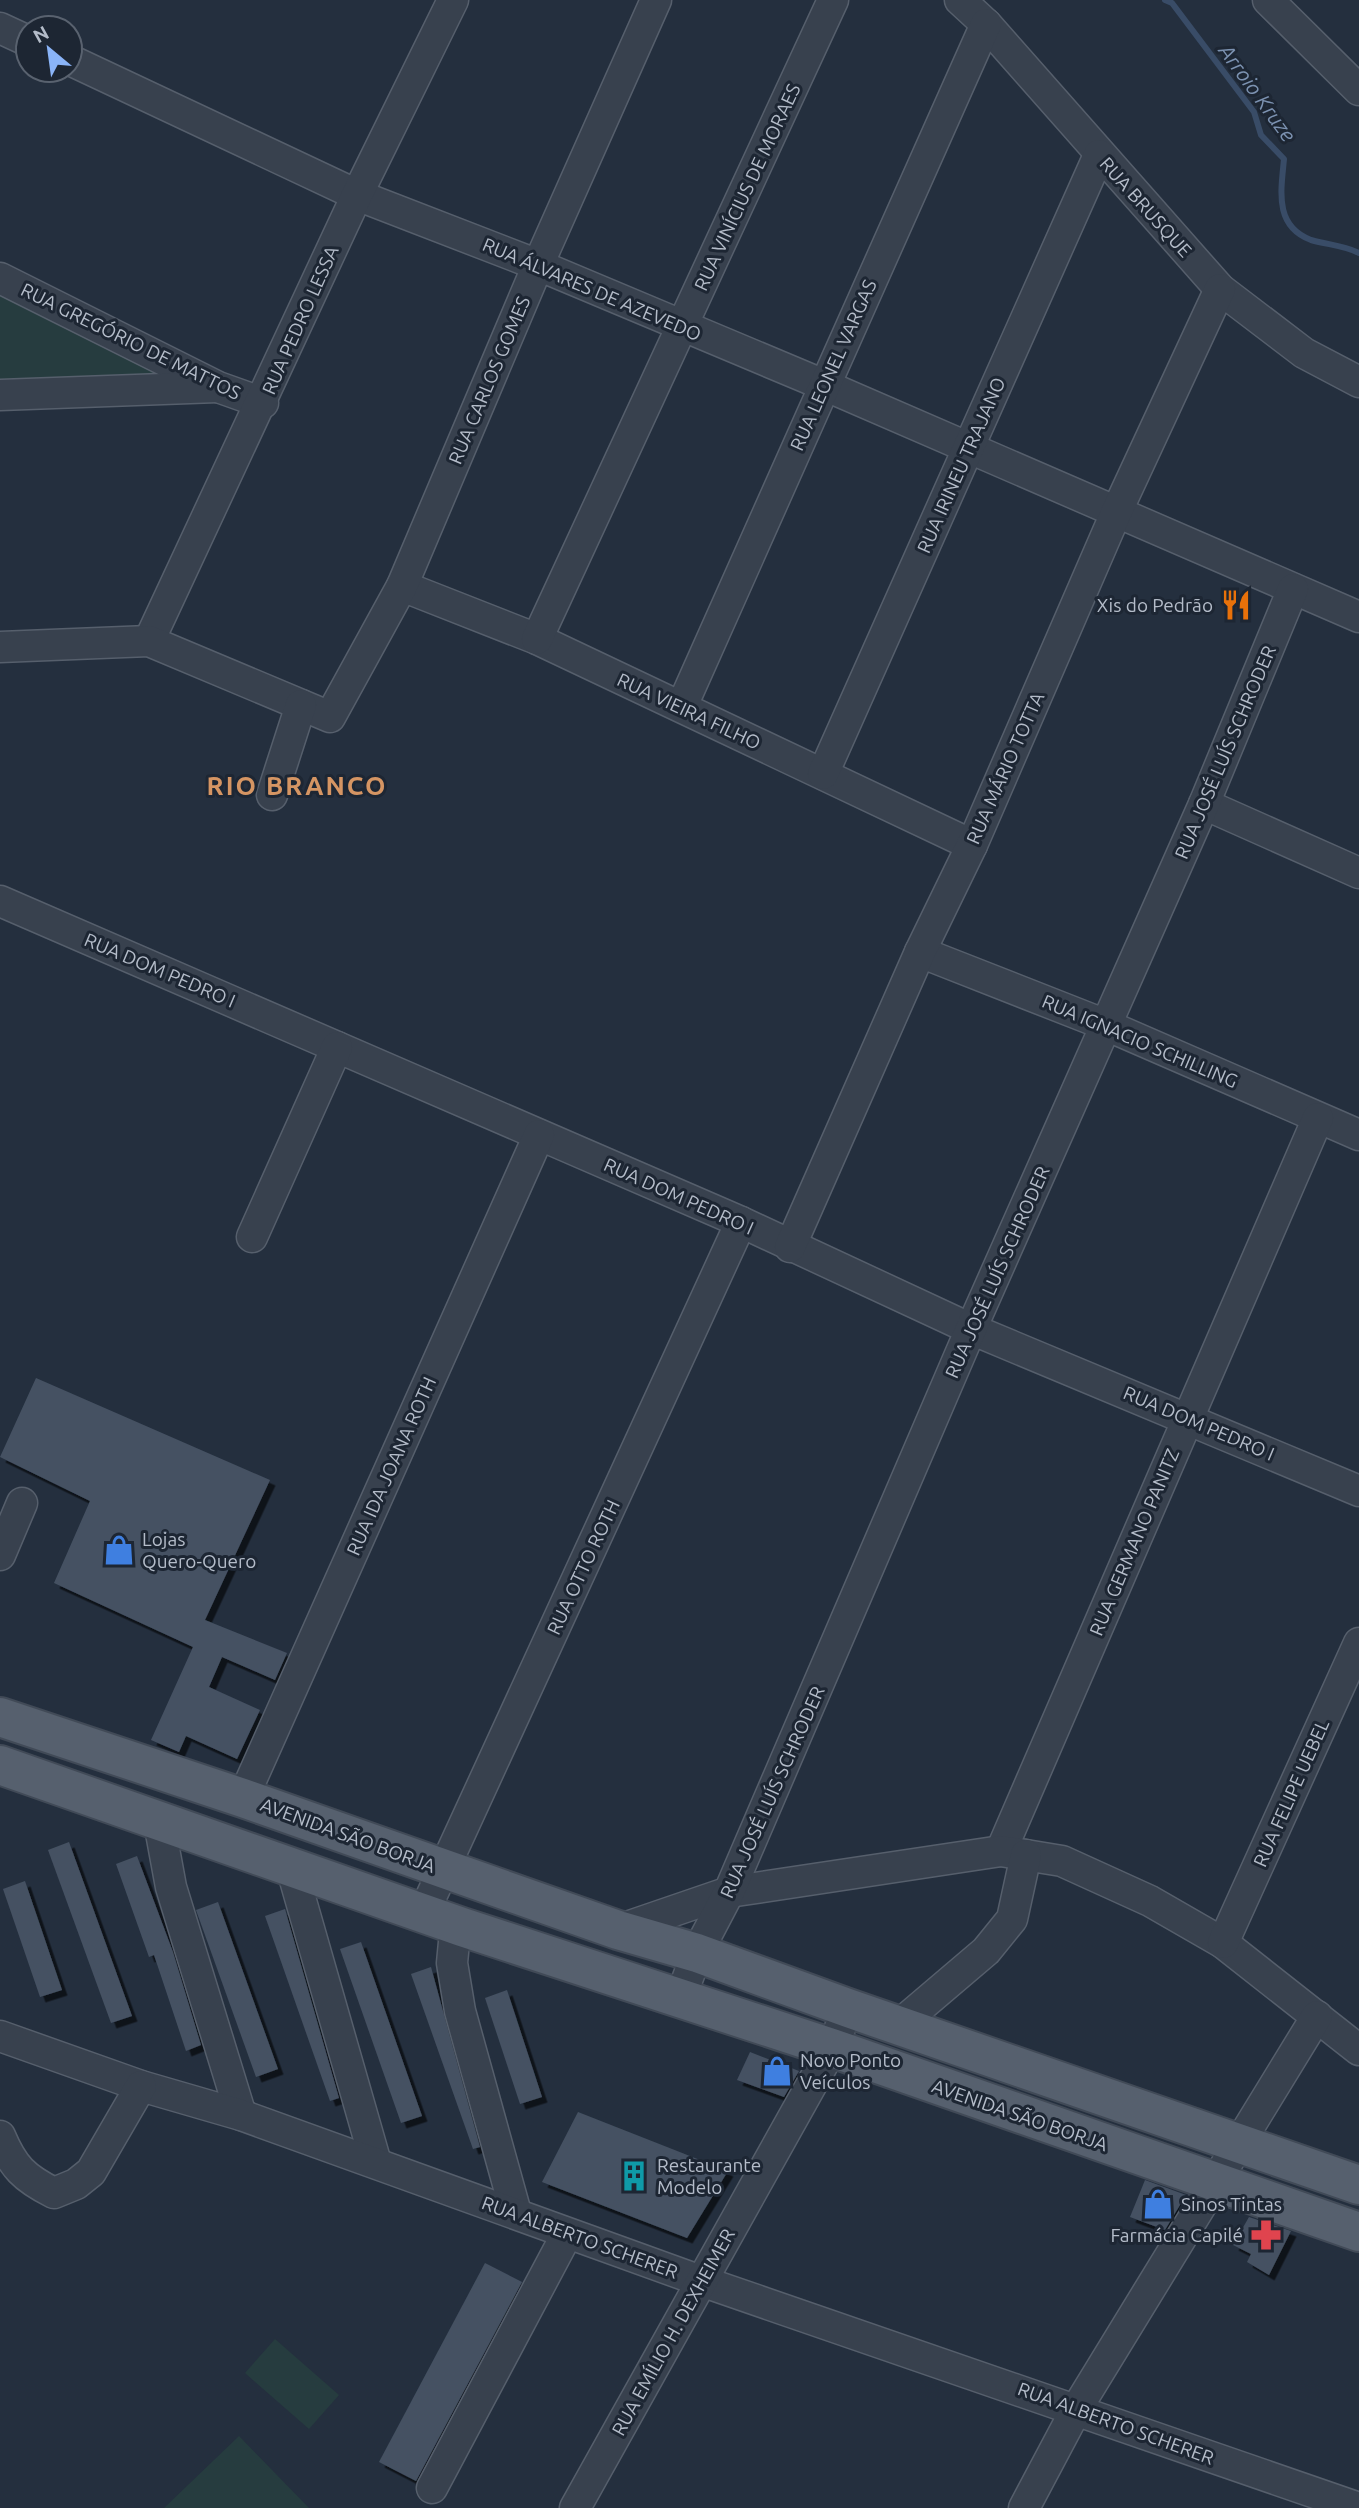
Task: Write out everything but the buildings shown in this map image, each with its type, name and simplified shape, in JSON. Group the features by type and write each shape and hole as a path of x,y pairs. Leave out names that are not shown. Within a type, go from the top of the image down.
{"main road":[{"name":"AVENIDA SÃO BORJA","path":"0,1717 243,1798 618,1930 697,1952 848,2008 1359,2185"},
{"name":"AVENIDA SÃO BORJA","path":"0,1765 462,1927 832,2048 1359,2232"}],"street":[{"name":"RUA PEDRO LESSA","path":"149,641 263,403 357,195 453,0"},
{"name":"RUA CARLOS GOMES","path":"301,705 330,717 402,586 538,265 656,0"},
{"name":"RUA VINÍCIUS DE MORAES","path":"537,639 833,0"},
{"name":"RUA BRUSQUE","path":"960,0 986,24 1220,289 1304,353 1359,382"},
{"path":"1268,0 1359,90"},
{"name":"RUA LEONEL VARGAS","path":"682,706 986,24"},
{"name":"RUA ÁLVARES DE AZEVEDO","path":"84,67 357,195 538,265 824,385 1359,617"},
{"name":"RUA IRINEU TRAJANO","path":"823,774 1099,155"},
{"name":"RUA GREGÓRIO DE MATTOS","path":"0,278 218,387 263,403"},
{"name":"RUA MÁRIO TOTTA","path":"790,1247 920,952 972,845 1116,513 1220,289"},
{"path":"0,395 218,387"},
{"name":"RUA VIEIRA FILHO","path":"402,586 537,639 972,845"},
{"name":"RUA JOSÉ LUÍS SCHRODER","path":"697,1952 729,1892 971,1329 1204,804 1293,589"},
{"path":"0,646 149,641 301,705 272,795"},
{"path":"1204,804 1359,873"},
{"name":"RUA DOM PEDRO I","path":"0,901 741,1222 971,1329 1188,1417 1359,1491"},
{"name":"RUA IGNACIO SCHILLING","path":"920,952 1106,1024 1359,1135"},
{"path":"252,1237 337,1047"},
{"name":"RUA GERMANO PANITZ","path":"899,2025 986,1951 1012,1919 1013,1853 1188,1417 1318,1118"},
{"name":"RUA IDA JOANA ROTH","path":"243,1798 539,1135"},
{"name":"RUA OTTO ROTH","path":"424,1912 741,1222"},
{"path":"0,1555 22,1503"},
{"name":"RUA FELIPE UEBEL","path":"1223,1943 1359,1643"},
{"path":"159,1822 171,1887 241,2115"},
{"path":"618,1930 729,1892 1013,1853 1062,1861 1150,1900 1223,1943 1359,2050"},
{"path":"291,1866 376,2163"},
{"path":"462,1927 454,1942 452,1963 460,2011 516,2213"},
{"path":"680,1999 697,1952"},
{"name":"RUA EMÍLIO H. DEXHEIMER","path":"576,2508 832,2048 848,2008"},
{"path":"1024,2508 1077,2408 1317,2016"},
{"name":"RUA ALBERTO SCHERER","path":"2,2044 241,2115 701,2281 1077,2408 1294,2499 1359,2508"},
{"path":"0,2136 8,2156 28,2180 54,2193 76,2184 90,2172 141,2086"},
{"path":"432,2488 567,2234"}],"green space":[{"path":"0,293 178,381 0,381"},
{"path":"275,2339 339,2395 309,2429 245,2373"},
{"path":"239,2436 309,2508 164,2508"}],"waterway":[{"name":"Arroio Kruze","path":"1165,0 1172,3 1254,112 1261,135 1284,159 1282,206 1291,226 1311,240 1359,253"}],"place":[{"name":"Xis do Pedrão","path":"1236,605"},
{"name":"Lojas Quero-Quero","path":"119,1550"},
{"name":"Novo Ponto Veículos","path":"777,2071"},
{"name":"Restaurante Modelo","path":"634,2176"},
{"name":"Sinos Tintas","path":"1158,2204"},
{"name":"Farmácia Capilé","path":"1266,2235"}],"district":[{"name":"RIO BRANCO","path":"297,786"}]}
